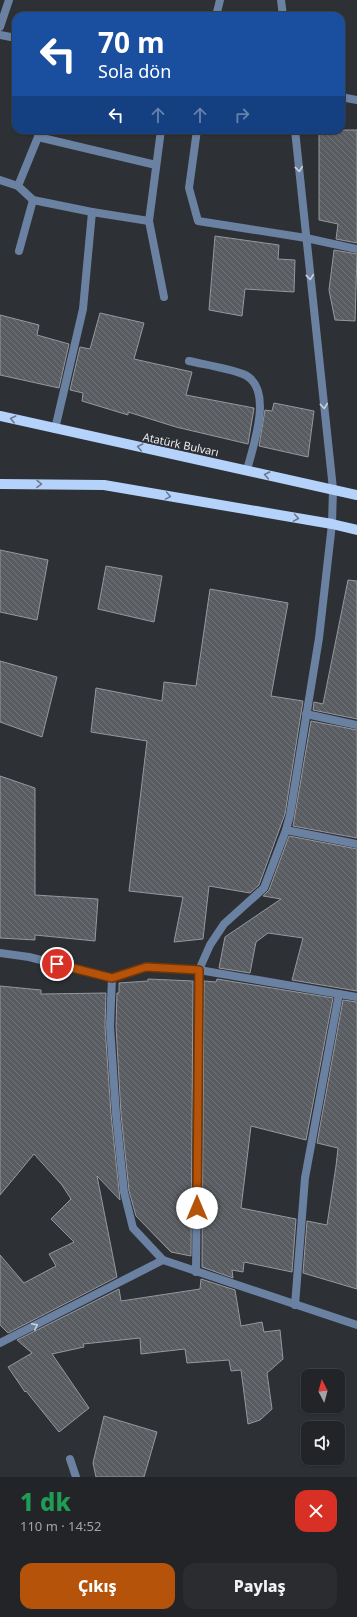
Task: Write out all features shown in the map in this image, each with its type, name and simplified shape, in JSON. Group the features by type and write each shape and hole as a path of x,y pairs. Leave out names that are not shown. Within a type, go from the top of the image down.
{"main road":[{"name":"Atatürk Bulvarı","path":"0,416 357,495"},
{"path":"0,484 104,485 332,524 357,530"}],"street":[{"path":"0,27 9,0"},
{"path":"217,12 220,0"},
{"path":"281,0 282,12"},
{"path":"0,35 12,37"},
{"path":"345,98 357,100"},
{"path":"18,186 39,134 156,165"},
{"path":"160,134 149,221 164,297"},
{"path":"196,134 189,188 198,221 306,238 357,249"},
{"path":"196,1272 199,970 210,945 224,924 264,888 286,830 290,815 318,638 332,524 333,489 295,134"},
{"path":"0,180 18,186 33,200 92,212 149,221"},
{"path":"19,251 33,200"},
{"path":"55,429 83,309 92,212"},
{"path":"190,361 245,375 258,387 262,405 247,470"},
{"path":"306,714 357,725"},
{"path":"286,830 357,844"},
{"path":"0,953 29,957 112,978 146,967 199,970 357,997"},
{"path":"112,978 110,1026 116,1114 124,1192 133,1228 163,1260 357,1325"},
{"path":"295,1305 305,1178 339,994"},
{"path":"0,1343 163,1260"},
{"path":"70,1459 76,1477"}],"building":[{"path":"345,130 357,130 357,243 336,239 338,224 319,220 319,134 345,134"},
{"path":"215,236 279,245 278,259 295,260 294,292 245,289 242,316 209,310"},
{"path":"334,250 357,254 355,321 335,320 329,290"},
{"path":"100,313 144,323 134,359 192,372 186,395 254,408 248,444 176,427 128,412 128,415 82,401 83,393 70,390 80,347 90,349"},
{"path":"0,315 39,325 37,335 69,344 59,388 0,375"},
{"path":"274,403 314,411 308,457 259,446 265,410 272,411"},
{"path":"0,550 48,560 37,620 0,612"},
{"path":"106,566 162,576 154,622 98,609"},
{"path":"348,580 357,581 357,719 313,710 314,702 323,704"},
{"path":"210,589 288,603 271,696 303,701 285,814 259,885 250,893 209,886 203,939 174,942 183,897 129,891 147,741 91,732 96,688 162,701 164,682 196,686"},
{"path":"0,661 57,677 42,737 0,722"},
{"path":"311,721 357,730 357,838 293,826"},
{"path":"0,776 35,788 35,895 98,899 95,941 35,935 35,940 0,938"},
{"path":"289,836 357,849 357,991 292,980 303,938 268,933 256,942 250,973 219,968 225,937 281,899 263,896 269,890"},
{"path":"148,979 193,981 191,1256 171,1252 136,1216 129,1191 121,1114 116,1026 117,993 119,993 119,983 148,981"},
{"path":"217,979 333,998 306,1140 251,1126 241,1208 296,1219 292,1272 244,1262 243,1272 232,1270 233,1278 202,1267 204,981 216,982"},
{"path":"0,986 41,990 41,994 106,993 105,1026 111,1114 120,1200 97,1176 117,1277 8,1333 0,1325 0,1255 24,1283 56,1266 49,1254 74,1242 51,1219 71,1199 62,1185 34,1154 0,1195"},
{"path":"343,1000 357,1002 357,1289 303,1273 307,1221 327,1225 336,1166 338,1148 317,1143"},
{"path":"201,1279 235,1290 241,1326 262,1322 264,1332 280,1330 283,1359 267,1373 272,1409 260,1420 248,1424 241,1370 231,1371 229,1360 187,1363 185,1349 141,1354 140,1338 83,1344 84,1347 52,1354 89,1408 59,1432 26,1391 25,1392 8,1367 32,1353 17,1340 119,1289 121,1301 200,1289"},
{"path":"104,1416 157,1432 144,1477 96,1477 93,1463"}],"route":[{"path":"57,964 112,978 146,967 199,970 197,1208"}]}
